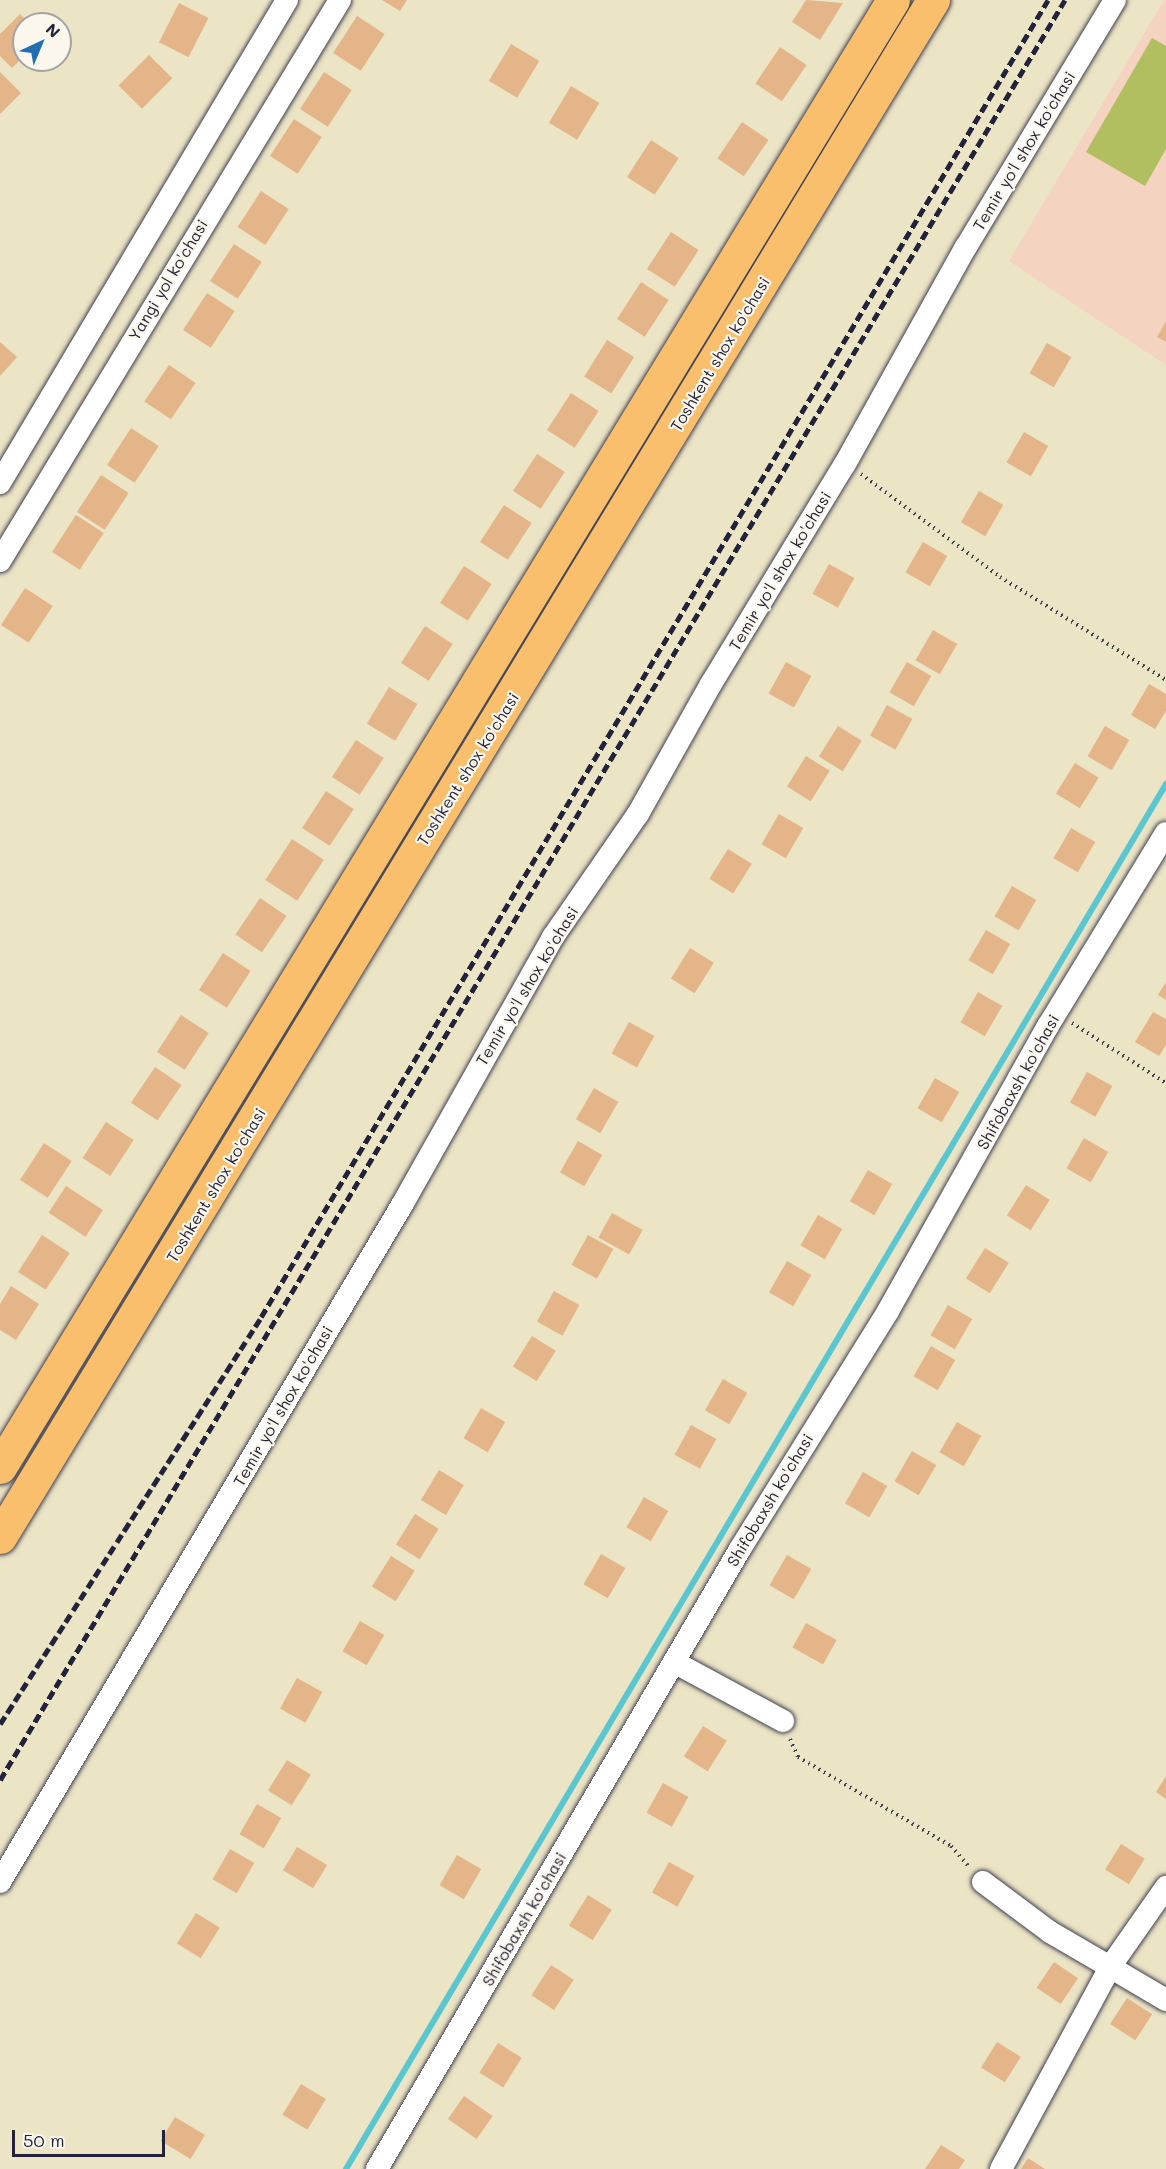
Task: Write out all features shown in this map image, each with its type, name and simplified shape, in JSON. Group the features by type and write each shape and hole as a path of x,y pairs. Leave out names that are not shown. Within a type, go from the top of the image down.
{"highway":[{"name":"Toshkent shox ko'chasi","path":"0,1467 893,0"},
{"name":"Toshkent shox ko'chasi","path":"0,1537 933,0"}],"street":[{"path":"0,483 287,0"},
{"name":"Yangi yol ko'chasi","path":"0,561 340,0"},
{"name":"Temir yo'l shox ko'chasi","path":"0,1882 402,1204 553,937 638,814 711,684 845,464 966,247 1115,0"},
{"name":"Shifobaxsh ko'chasi","path":"377,2169 674,1662 888,1311 1056,1013 1166,833"},
{"path":"674,1662 783,1721"},
{"path":"983,1882 1050,1932 1166,2000"},
{"path":"1001,2169 1110,1967 1166,1887"}],"path":[{"path":"845,464 893,495 1000,577 1166,680"},
{"path":"1056,1013 1166,1083"},
{"path":"783,1721 798,1758 951,1846 983,1882"}],"shaded area":[{"path":"1166,0 1166,365 1009,261"}],"green space":[{"path":"1152,38 1166,46 1166,149 1145,186 1086,152"}],"building":[{"path":"382,0 407,0 400,11"},
{"path":"806,0 843,3 820,40 792,22"},
{"path":"179,3 208,18 188,57 159,42"},
{"path":"357,16 385,34 361,71 333,53"},
{"path":"12,22 12,68 0,56 0,34"},
{"path":"511,44 539,61 517,98 489,81"},
{"path":"780,47 807,65 782,101 755,83"},
{"path":"149,55 172,78 142,109 119,85"},
{"path":"0,72 21,93 0,114"},
{"path":"324,72 352,90 328,127 300,109"},
{"path":"571,86 599,103 577,140 549,123"},
{"path":"294,119 322,137 298,174 270,156"},
{"path":"742,122 769,140 744,176 717,158"},
{"path":"651,140 679,158 655,195 627,177"},
{"path":"261,191 289,209 265,245 238,227"},
{"path":"671,232 699,250 675,287 647,269"},
{"path":"234,244 262,262 238,299 210,281"},
{"path":"641,282 669,300 645,337 617,319"},
{"path":"207,293 235,311 211,348 183,330"},
{"path":"1166,321 1166,342 1157,337"},
{"path":"607,340 634,357 611,393 584,376"},
{"path":"0,342 17,357 0,376"},
{"path":"1047,343 1071,357 1054,387 1030,373"},
{"path":"169,365 196,383 171,419 144,401"},
{"path":"571,393 599,411 575,448 547,430"},
{"path":"131,428 159,446 135,483 107,465"},
{"path":"1024,432 1048,446 1031,476 1006,462"},
{"path":"537,454 565,472 541,509 513,491"},
{"path":"101,475 129,493 105,530 77,512"},
{"path":"979,491 1003,505 985,536 961,522"},
{"path":"504,505 532,523 508,560 480,542"},
{"path":"76,515 104,533 80,570 52,552"},
{"path":"923,542 947,556 930,586 906,572"},
{"path":"829,564 854,578 838,608 813,594"},
{"path":"464,566 492,584 468,621 440,603"},
{"path":"25,588 53,606 29,643 1,625"},
{"path":"425,626 453,644 429,681 401,663"},
{"path":"933,630 957,644 940,674 916,660"},
{"path":"786,662 811,676 794,708 769,693"},
{"path":"907,662 931,676 914,706 890,692"},
{"path":"1149,684 1166,694 1166,711 1155,729 1131,715"},
{"path":"389,687 417,704 395,741 367,724"},
{"path":"887,705 912,719 895,750 870,736"},
{"path":"838,726 862,741 843,771 819,757"},
{"path":"1105,726 1129,740 1112,770 1088,756"},
{"path":"356,740 384,758 360,795 332,777"},
{"path":"806,756 830,771 811,801 787,787"},
{"path":"1075,763 1099,778 1080,808 1056,794"},
{"path":"326,791 354,809 330,846 302,828"},
{"path":"779,814 803,828 786,858 762,844"},
{"path":"1071,828 1095,842 1078,872 1054,858"},
{"path":"292,839 324,860 297,901 265,880"},
{"path":"728,849 752,864 733,894 709,879"},
{"path":"1012,886 1036,900 1019,930 994,916"},
{"path":"260,898 287,916 262,952 235,934"},
{"path":"986,930 1010,944 993,974 968,960"},
{"path":"690,948 714,963 695,993 671,979"},
{"path":"223,953 251,971 227,1008 199,990"},
{"path":"1166,982 1166,1000 1158,995"},
{"path":"978,992 1002,1006 985,1036 960,1022"},
{"path":"1153,1012 1166,1019 1166,1045 1159,1056 1135,1042"},
{"path":"181,1015 209,1033 185,1070 157,1052"},
{"path":"629,1022 654,1036 637,1068 612,1053"},
{"path":"155,1067 182,1085 157,1121 131,1103"},
{"path":"1087,1072 1112,1086 1095,1117 1070,1103"},
{"path":"935,1078 959,1092 942,1122 918,1108"},
{"path":"594,1088 618,1102 600,1133 576,1119"},
{"path":"106,1122 134,1140 110,1176 83,1158"},
{"path":"1084,1138 1108,1152 1091,1182 1066,1168"},
{"path":"578,1141 602,1155 584,1186 560,1172"},
{"path":"44,1143 72,1161 48,1198 20,1180"},
{"path":"868,1170 892,1184 874,1215 850,1201"},
{"path":"1026,1185 1050,1200 1031,1230 1007,1216"},
{"path":"66,1186 103,1210 85,1237 49,1213"},
{"path":"612,1213 643,1230 629,1254 598,1237"},
{"path":"818,1215 842,1229 825,1259 800,1245"},
{"path":"42,1235 70,1253 46,1290 18,1272"},
{"path":"588,1235 613,1249 597,1279 572,1265"},
{"path":"985,1248 1009,1263 990,1293 966,1279"},
{"path":"787,1261 811,1275 793,1306 769,1292"},
{"path":"11,1286 39,1304 16,1340 0,1330 0,1304"},
{"path":"554,1291 579,1305 562,1336 537,1322"},
{"path":"948,1305 972,1319 955,1349 930,1335"},
{"path":"532,1336 556,1351 537,1381 513,1367"},
{"path":"931,1346 955,1360 938,1390 914,1376"},
{"path":"723,1379 747,1393 729,1424 705,1410"},
{"path":"481,1408 505,1422 488,1452 464,1438"},
{"path":"957,1422 981,1436 964,1466 940,1452"},
{"path":"691,1425 716,1439 700,1469 675,1455"},
{"path":"912,1451 936,1465 919,1495 894,1481"},
{"path":"439,1470 464,1485 446,1515 421,1500"},
{"path":"863,1472 887,1486 869,1517 845,1503"},
{"path":"644,1497 668,1511 651,1541 626,1527"},
{"path":"415,1514 439,1529 420,1559 396,1545"},
{"path":"601,1554 625,1568 608,1598 584,1584"},
{"path":"787,1555 811,1569 794,1599 770,1585"},
{"path":"391,1556 415,1571 396,1601 372,1587"},
{"path":"360,1621 384,1635 367,1665 342,1651"},
{"path":"806,1623 837,1640 823,1664 792,1647"},
{"path":"297,1678 322,1692 305,1723 280,1709"},
{"path":"703,1726 727,1741 708,1771 684,1757"},
{"path":"287,1760 311,1775 292,1805 268,1791"},
{"path":"1166,1776 1166,1799 1156,1792"},
{"path":"663,1783 688,1797 672,1827 647,1813"},
{"path":"257,1804 281,1818 264,1848 240,1834"},
{"path":"1121,1844 1145,1859 1129,1884 1105,1869"},
{"path":"297,1847 327,1865 313,1888 283,1870"},
{"path":"230,1849 254,1863 237,1893 212,1879"},
{"path":"457,1855 481,1869 464,1899 440,1885"},
{"path":"669,1862 694,1876 677,1907 652,1893"},
{"path":"588,1895 612,1910 593,1940 569,1926"},
{"path":"196,1913 220,1928 201,1958 177,1944"},
{"path":"1054,1962 1078,1978 1061,2004 1037,1988"},
{"path":"551,1965 574,1980 554,2010 531,1995"},
{"path":"1127,1998 1152,2014 1135,2040 1110,2024"},
{"path":"997,2042 1021,2057 1005,2082 981,2067"},
{"path":"498,2043 522,2058 503,2088 479,2073"},
{"path":"301,2084 326,2099 307,2130 282,2115"},
{"path":"464,2096 493,2116 477,2139 448,2119"},
{"path":"175,2117 205,2135 191,2159 161,2141"},
{"path":"941,2145 965,2160 959,2169 925,2169"},
{"path":"1028,2158 1045,2169 1021,2169"}],"waterway":[{"path":"346,2169 1166,784"}],"railway":[{"path":"0,1724 261,1317 1048,0"},
{"path":"0,1780 1065,0"}]}
